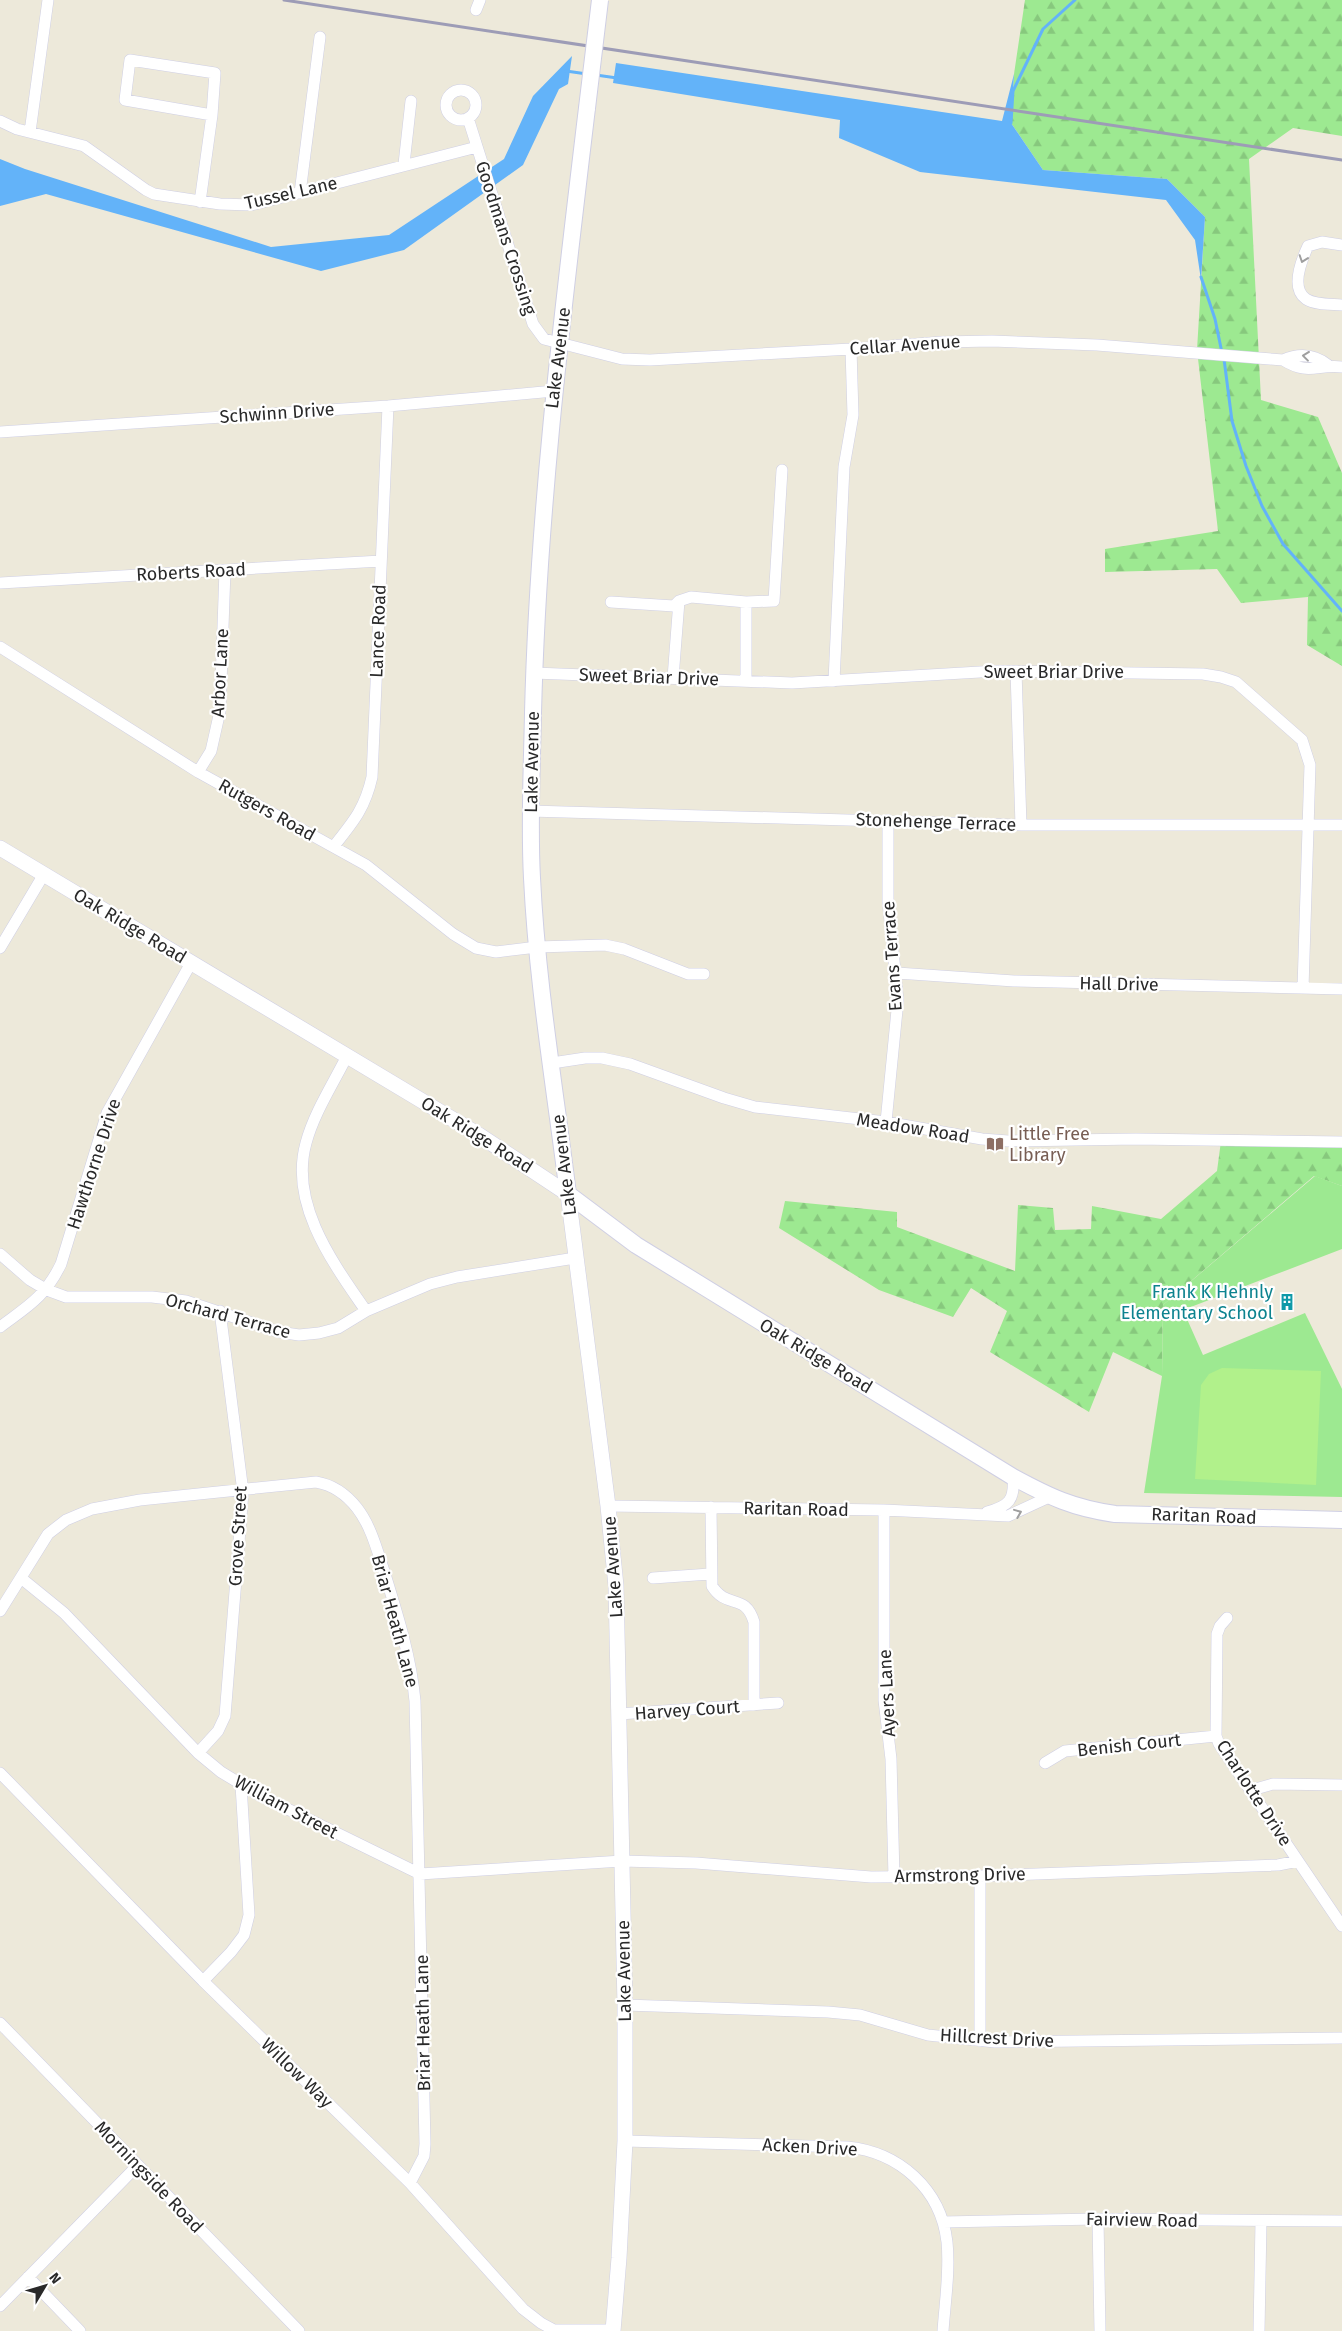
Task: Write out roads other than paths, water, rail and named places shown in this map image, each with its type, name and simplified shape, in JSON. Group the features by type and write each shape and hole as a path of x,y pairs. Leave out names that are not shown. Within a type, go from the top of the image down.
{"main road":[{"name":"Lake Avenue","path":"568,1194 537,948 530,811 534,672 545,482 600,0"},
{"name":"Oak Ridge Road","path":"568,1194 636,1246 1049,1497"},
{"name":"Raritan Road","path":"1049,1497 1085,1510 1115,1514 1342,1520"}],"street":[{"path":"30,132 48,0"},
{"path":"300,193 320,37"},
{"path":"200,202 212,115 215,73 130,60 125,100 212,115"},
{"path":"404,164 411,101"},
{"name":"Goodmans Crossing","path":"468,118 534,324 544,339 560,343"},
{"name":"Tussel Lane","path":"0,121 30,132 84,146 146,190 158,195 236,206 251,205 404,164 477,147"},
{"path":"1342,244 1322,242 1308,246 1301,260 1299,282 1302,294 1306,299 1342,305"},
{"name":"Cellar Avenue","path":"560,343 622,359 650,360 992,340 1185,351 1283,360 1295,355 1311,356 1318,358 1328,365 1342,367"},
{"path":"834,681 844,467 853,415 851,349"},
{"name":"Schwinn Drive","path":"0,432 388,406 554,391"},
{"name":"Lance Road","path":"334,846 357,817 367,799 372,777 388,406"},
{"path":"610,602 674,606 679,601 691,596 746,602 774,601 782,470"},
{"name":"Roberts Road","path":"0,583 381,561"},
{"name":"Arbor Lane","path":"198,772 211,751 220,711 225,570"},
{"path":"673,678 679,601"},
{"path":"746,602 746,681"},
{"name":"Rutgers Road","path":"0,647 198,772 366,865 453,934 476,948 496,952 605,945 624,949 688,974 704,974"},
{"path":"1016,671 1021,825"},
{"name":"Sweet Briar Drive","path":"534,672 792,683 1016,671 1203,674 1236,682 1302,740 1306,746 1310,765 1304,988"},
{"name":"Stonehenge Terrace","path":"530,811 1021,825 1342,825"},
{"name":"Evans Terrace","path":"886,1122 898,1000 897,973 888,902 888,820"},
{"name":"Oak Ridge Road","path":"0,848 479,1135 568,1194"},
{"path":"0,948 44,874"},
{"name":"Hawthorne Drive","path":"0,1328 33,1304 47,1290 62,1264 107,1113 191,963"},
{"name":"Hall Drive","path":"897,973 1014,981 1342,989"},
{"path":"347,1056 306,1142 302,1164 302,1184 307,1207 318,1233 366,1311"},
{"name":"Meadow Road","path":"552,1063 602,1058 630,1064 724,1098 756,1107 886,1122 982,1139 1008,1141 1136,1139 1342,1142"},
{"name":"Lake Avenue","path":"568,1194 608,1506 616,1586 625,2005 625,2141 613,2331"},
{"name":"Orchard Terrace","path":"0,1254 30,1280 47,1290 66,1297 152,1297 186,1301 220,1311 274,1331 299,1335 319,1334 338,1328 366,1311 415,1290 448,1279 575,1258"},
{"name":"Grove Street","path":"198,1753 218,1731 225,1716 243,1488 220,1311"},
{"name":"Raritan Road","path":"983,1514 1002,1508 1011,1500 1014,1491 1013,1476"},
{"name":"Briar Heath Lane","path":"0,1612 48,1534 66,1520 115,1503 243,1488 316,1482 328,1484 342,1492 358,1508 372,1533 394,1603 413,1676 420,1874 425,2144 424,2156 410,2183"},
{"name":"Raritan Road","path":"608,1506 884,1510 1008,1516 1049,1497"},
{"name":"Harvey Court","path":"711,1507 710,1574 712,1586 718,1596 725,1600 744,1604 751,1612 754,1622 754,1705"},
{"name":"Ayers Lane","path":"884,1510 884,1700 891,1759 894,1877"},
{"path":"652,1578 710,1574"},
{"name":"William Street","path":"21,1578 64,1613 198,1753 221,1772 259,1795 420,1874 622,1861"},
{"name":"Charlotte Drive","path":"1227,1618 1220,1626 1217,1634 1216,1736 1342,1926"},
{"name":"Harvey Court","path":"620,1714 778,1703"},
{"name":"Benish Court","path":"1045,1763 1065,1751 1216,1736"},
{"name":"Willow Way","path":"0,1773 203,1981 410,2183 524,2309 541,2323 554,2330 613,2331"},
{"path":"1252,1790 1273,1784 1342,1785"},
{"path":"203,1981 232,1952 244,1935 249,1915 241,1785"},
{"name":"Armstrong Drive","path":"622,1861 696,1863 871,1877 980,1876 1278,1866 1298,1861"},
{"path":"980,1876 980,2041"},
{"name":"Hillcrest Drive","path":"625,2005 828,2012 860,2015 928,2035 980,2041 1342,2038"},
{"name":"Morningside Road","path":"0,2023 299,2331"},
{"name":"Acken Drive","path":"625,2141 847,2147 869,2151 899,2164 916,2177 930,2194 943,2222 947,2245 943,2331"},
{"path":"0,2306 138,2165"},
{"path":"1098,2219 1100,2331"},
{"name":"Fairview Road","path":"943,2222 1098,2219 1261,2222 1342,2221"},
{"path":"1259,2331 1261,2222"},
{"path":"28,2277 80,2331"}],"water":[{"path":"572,56 568,84 559,89 523,165 404,250 321,271 46,194 0,206 0,159 25,169 271,247 389,235 504,159 533,96"},
{"path":"616,63 1002,121 1014,74 1011,123 1043,170 1167,179 1205,217 1201,280 1195,240 1166,200 920,172 839,138 840,120 613,83"}],"waterway":[{"path":"1011,123 1013,91 1043,29 1075,0"},
{"path":"566,71 587,74"},
{"path":"596,75 617,78"},
{"path":"1201,277 1215,319 1222,353"},
{"path":"1224,359 1232,421 1246,466 1262,506 1283,544 1342,611"}],"railway":[{"path":"284,0 1342,160"}],"place":[{"name":"Little Free Library","path":"995,1144"},
{"name":"Frank K Hehnly Elementary School","path":"1287,1302"}]}
